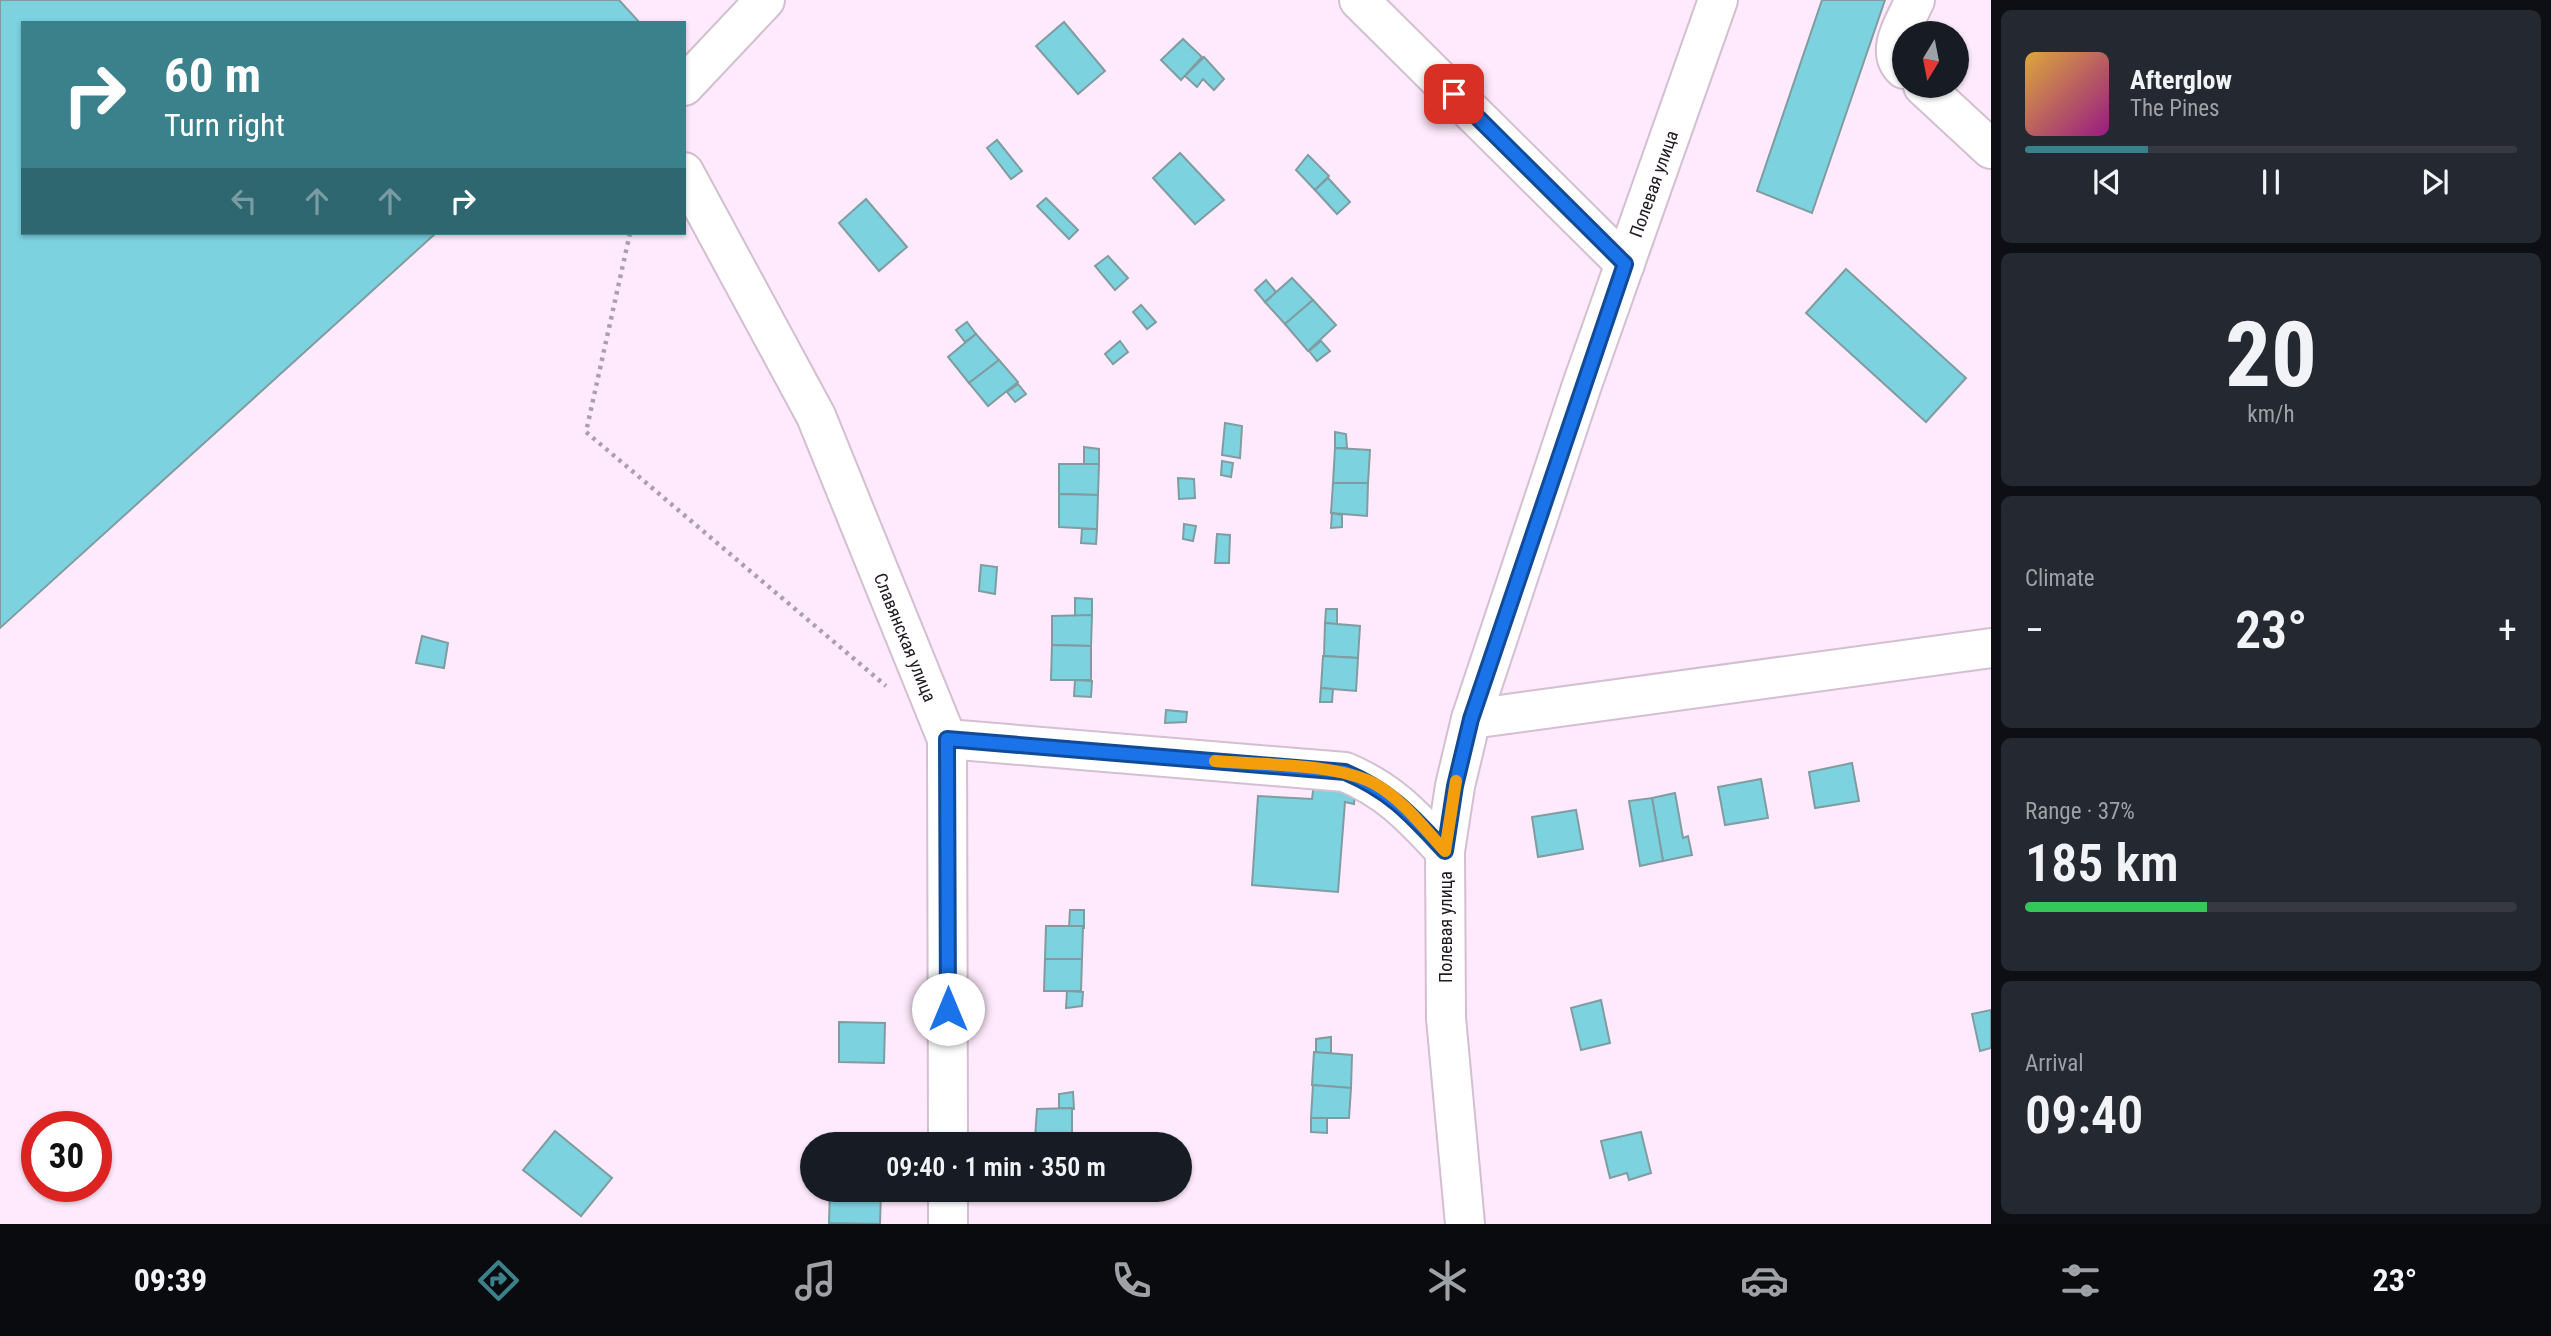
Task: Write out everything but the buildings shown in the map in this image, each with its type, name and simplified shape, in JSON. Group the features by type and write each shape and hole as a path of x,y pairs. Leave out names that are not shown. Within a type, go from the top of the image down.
{"street":[{"path":"686,84 765,0"},
{"path":"1359,0 1625,264"},
{"name":"Полевая улица","path":"1465,1224 1446,1018 1445,851 1455,786 1471,719 1717,0"},
{"path":"1906,21 1914,0"},
{"path":"1936,98 1991,149"},
{"name":"Славянская улица","path":"686,176 816,416 947,739 948,1132"},
{"path":"1471,719 1991,648"},
{"path":"947,739 1345,772 1375,784 1402,805 1445,851"},
{"path":"948,1202 948,1224"}],"path":[{"path":"630,235 586,432 894,694"}],"slow traffic":[{"path":"1215,761 1345,772 1375,784 1402,805 1445,851 1456,781"}],"route":[{"path":"948,1009 947,739 1345,772 1375,784 1402,805 1445,851 1455,786 1471,719 1625,264 1454,94"}]}
